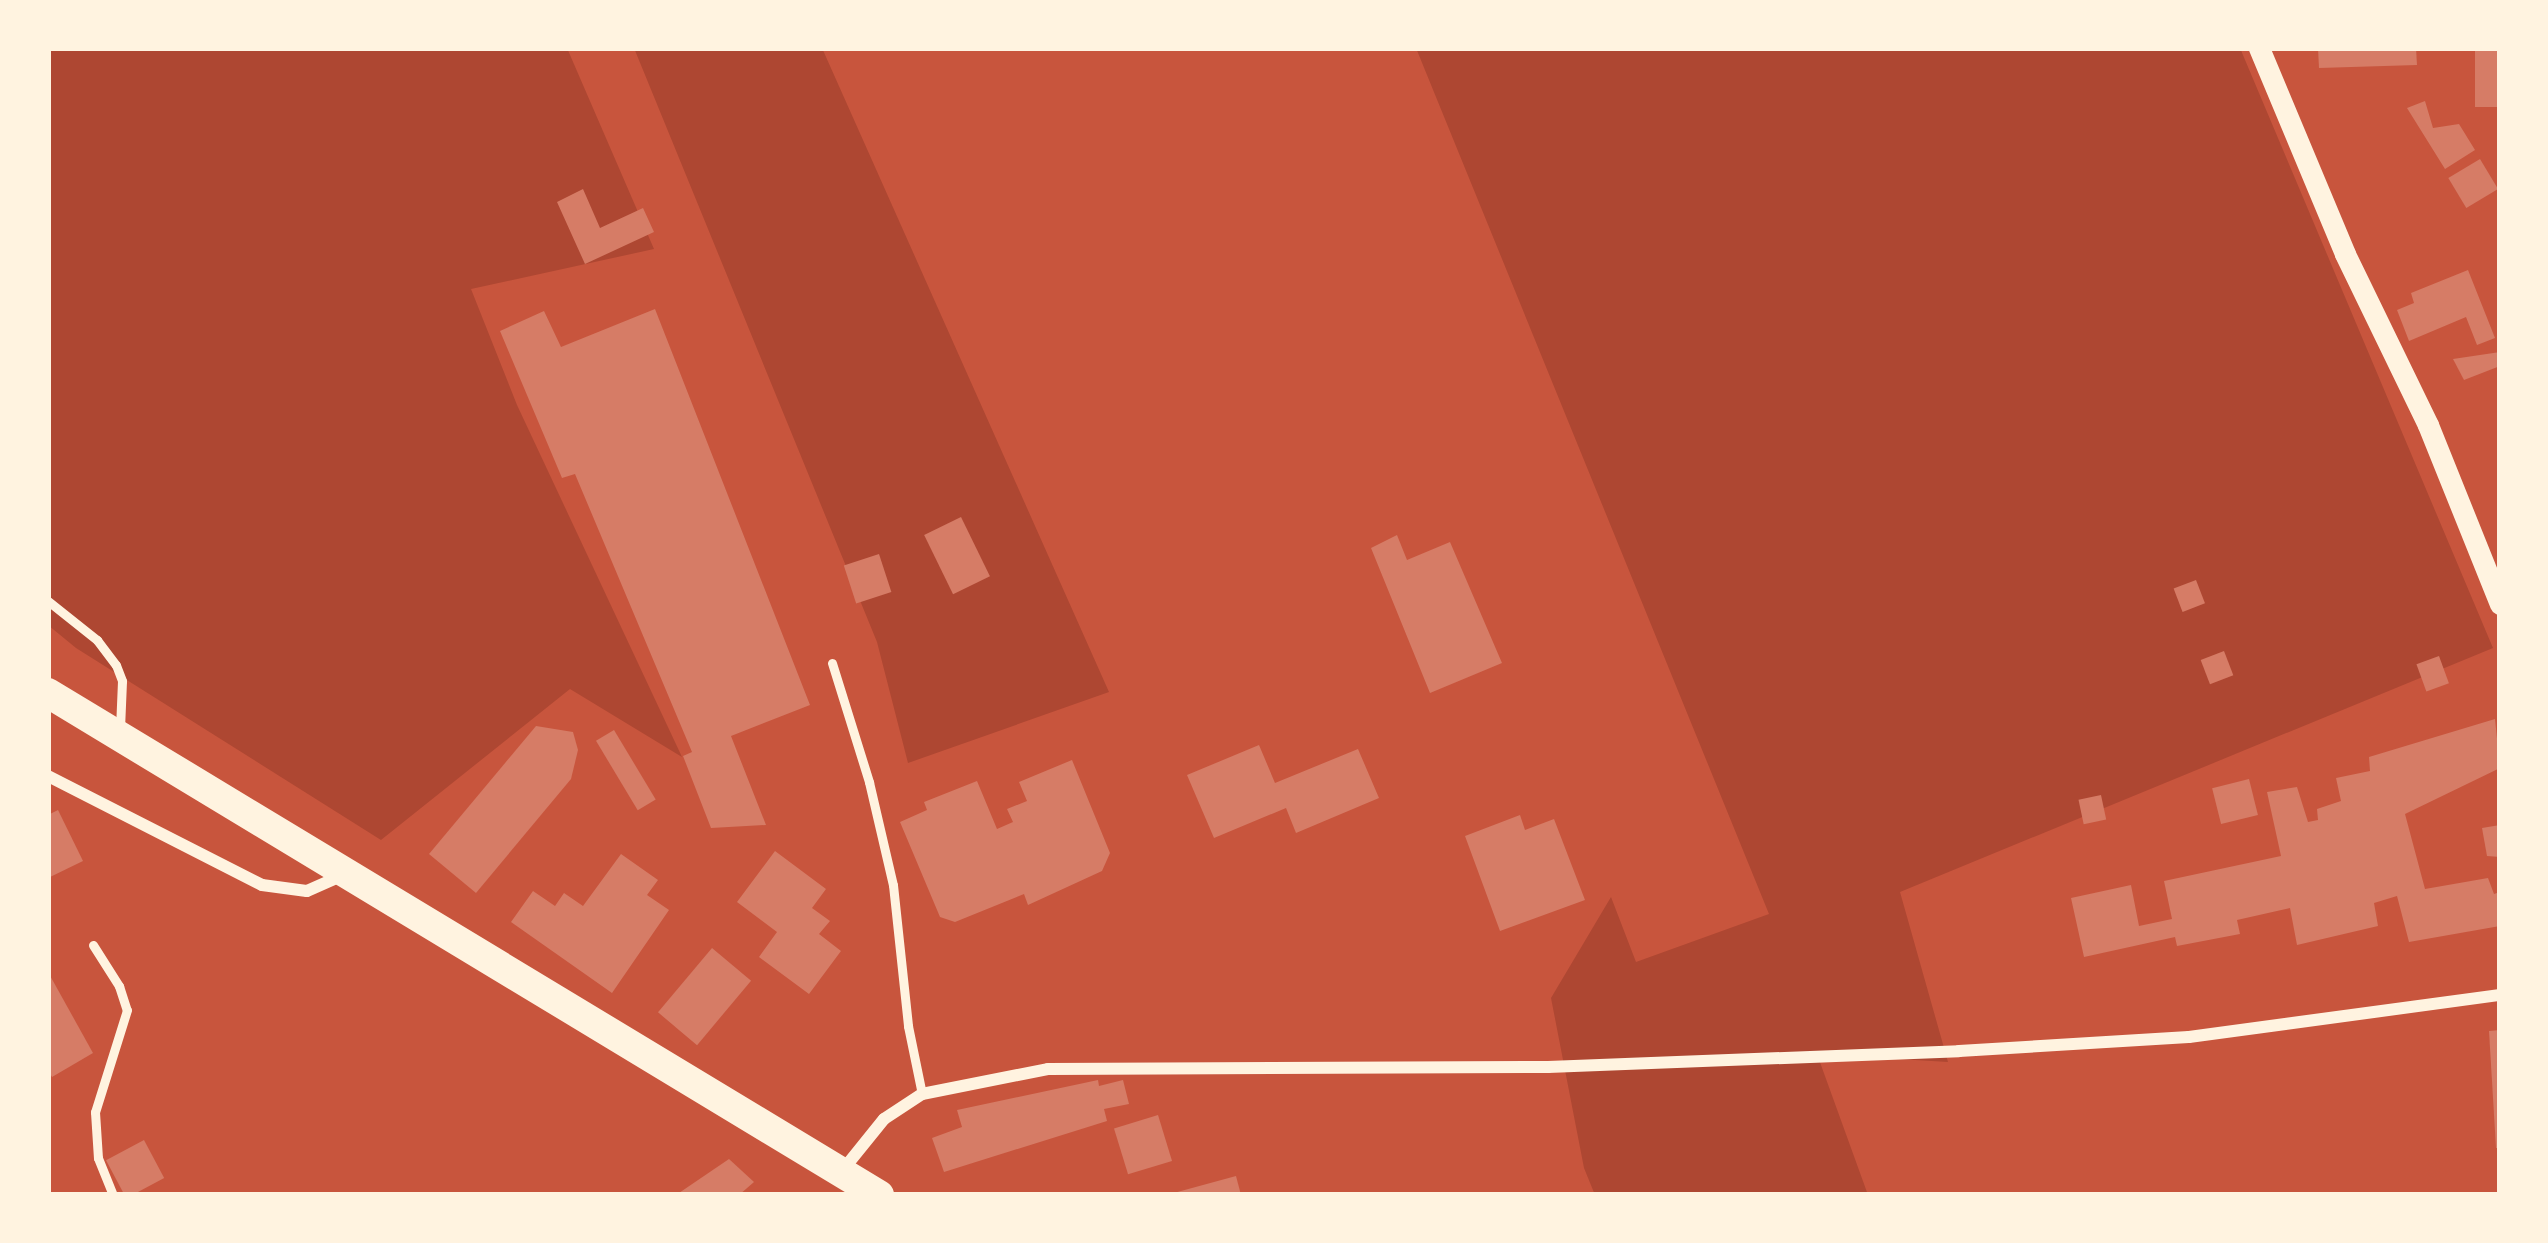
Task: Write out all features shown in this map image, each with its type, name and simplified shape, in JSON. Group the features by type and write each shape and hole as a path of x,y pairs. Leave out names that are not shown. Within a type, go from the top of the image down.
{"main road":[{"path":"48,693 879,1195"}],"street":[{"path":"2259,48 2345,254 2428,424 2500,604"},
{"path":"48,776 262,885 307,891 347,873"},
{"path":"841,1172 884,1119 922,1094 1048,1069 1548,1067 2189,1037 2500,995"}],"lane":[{"path":"48,601 97,640 116,665 122,680 120,734"},
{"path":"832,663 869,782 893,885 908,1026 922,1094"},
{"path":"93,945 119,986 127,1010 93,1131 113,1195"}],"shaded area":[{"path":"48,48 567,48 654,249 471,289 517,405 682,757 570,689 381,840 76,648 48,625"},
{"path":"634,48 822,48 1109,692 908,763 877,642"},
{"path":"1416,48 2240,48 2493,648 1900,892 1948,1062 1817,1054 1868,1195 1595,1195 1584,1168 1551,998 1611,897 1636,962 1769,914"}],"building":[{"path":"2318,48 2416,48 2417,65 2319,68"},
{"path":"2475,48 2500,48 2500,107 2475,107"},
{"path":"2425,101 2433,128 2459,124 2475,150 2445,169 2407,108"},
{"path":"2480,159 2498,189 2466,208 2448,178"},
{"path":"583,189 600,228 643,208 654,232 585,264 557,202"},
{"path":"2468,270 2495,338 2477,345 2466,317 2409,341 2397,310 2414,303 2411,293"},
{"path":"655,309 810,705 731,736 766,825 711,828 683,756 692,752 575,474 562,478 500,331 544,311 561,347"},
{"path":"2500,352 2500,366 2464,380 2453,359"},
{"path":"961,517 990,576 953,594 924,535"},
{"path":"1397,535 1407,560 1450,542 1502,663 1430,693 1371,548"},
{"path":"879,554 891,592 856,603 844,565"},
{"path":"2196,580 2205,603 2183,612 2174,589"},
{"path":"2224,651 2233,675 2210,684 2201,660"},
{"path":"2439,656 2449,683 2426,691 2416,664"},
{"path":"2495,719 2500,768 2405,814 2425,889 2488,878 2494,894 2500,892 2500,926 2409,942 2397,896 2374,903 2378,926 2297,945 2290,908 2237,920 2240,934 2177,946 2175,937 2084,957 2071,898 2131,885 2139,926 2172,919 2164,881 2281,856 2267,792 2297,787 2308,822 2318,820 2317,809 2341,801 2336,778 2370,771 2369,757"},
{"path":"536,726 573,732 578,750 571,779 476,893 429,854"},
{"path":"614,730 656,799 638,810 596,741"},
{"path":"1259,745 1275,783 1358,749 1379,798 1296,833 1286,808 1214,838 1187,775"},
{"path":"1072,760 1110,853 1102,871 1028,905 1024,894 955,922 940,917 900,822 927,810 924,802 977,781 997,829 1013,822 1007,809 1027,801 1019,782"},
{"path":"2249,779 2258,815 2221,824 2212,788"},
{"path":"2101,795 2106,819 2084,824 2079,800"},
{"path":"58,810 83,861 48,878 48,815"},
{"path":"1520,815 1525,830 1554,819 1585,900 1500,931 1465,836"},
{"path":"2500,825 2500,857 2487,856 2482,828"},
{"path":"775,851 826,889 812,908 830,921 819,934 841,951 809,994 759,957 777,932 737,902"},
{"path":"621,854 658,880 647,895 669,910 612,993 511,922 533,891 555,906 564,893 583,906"},
{"path":"712,948 751,981 697,1045 658,1012"},
{"path":"48,972 93,1053 52,1077 48,1070"},
{"path":"2500,1030 2500,1148 2496,1148 2489,1031"},
{"path":"1098,1080 1099,1086 1123,1080 1129,1104 1104,1109 1107,1121 944,1172 932,1138 962,1127 957,1110"},
{"path":"1158,1115 1172,1161 1128,1174 1114,1128"},
{"path":"144,1140 164,1178 125,1195 106,1160"},
{"path":"729,1159 754,1182 739,1195 676,1195"},
{"path":"1236,1176 1241,1195 1170,1195 1170,1194"}]}
